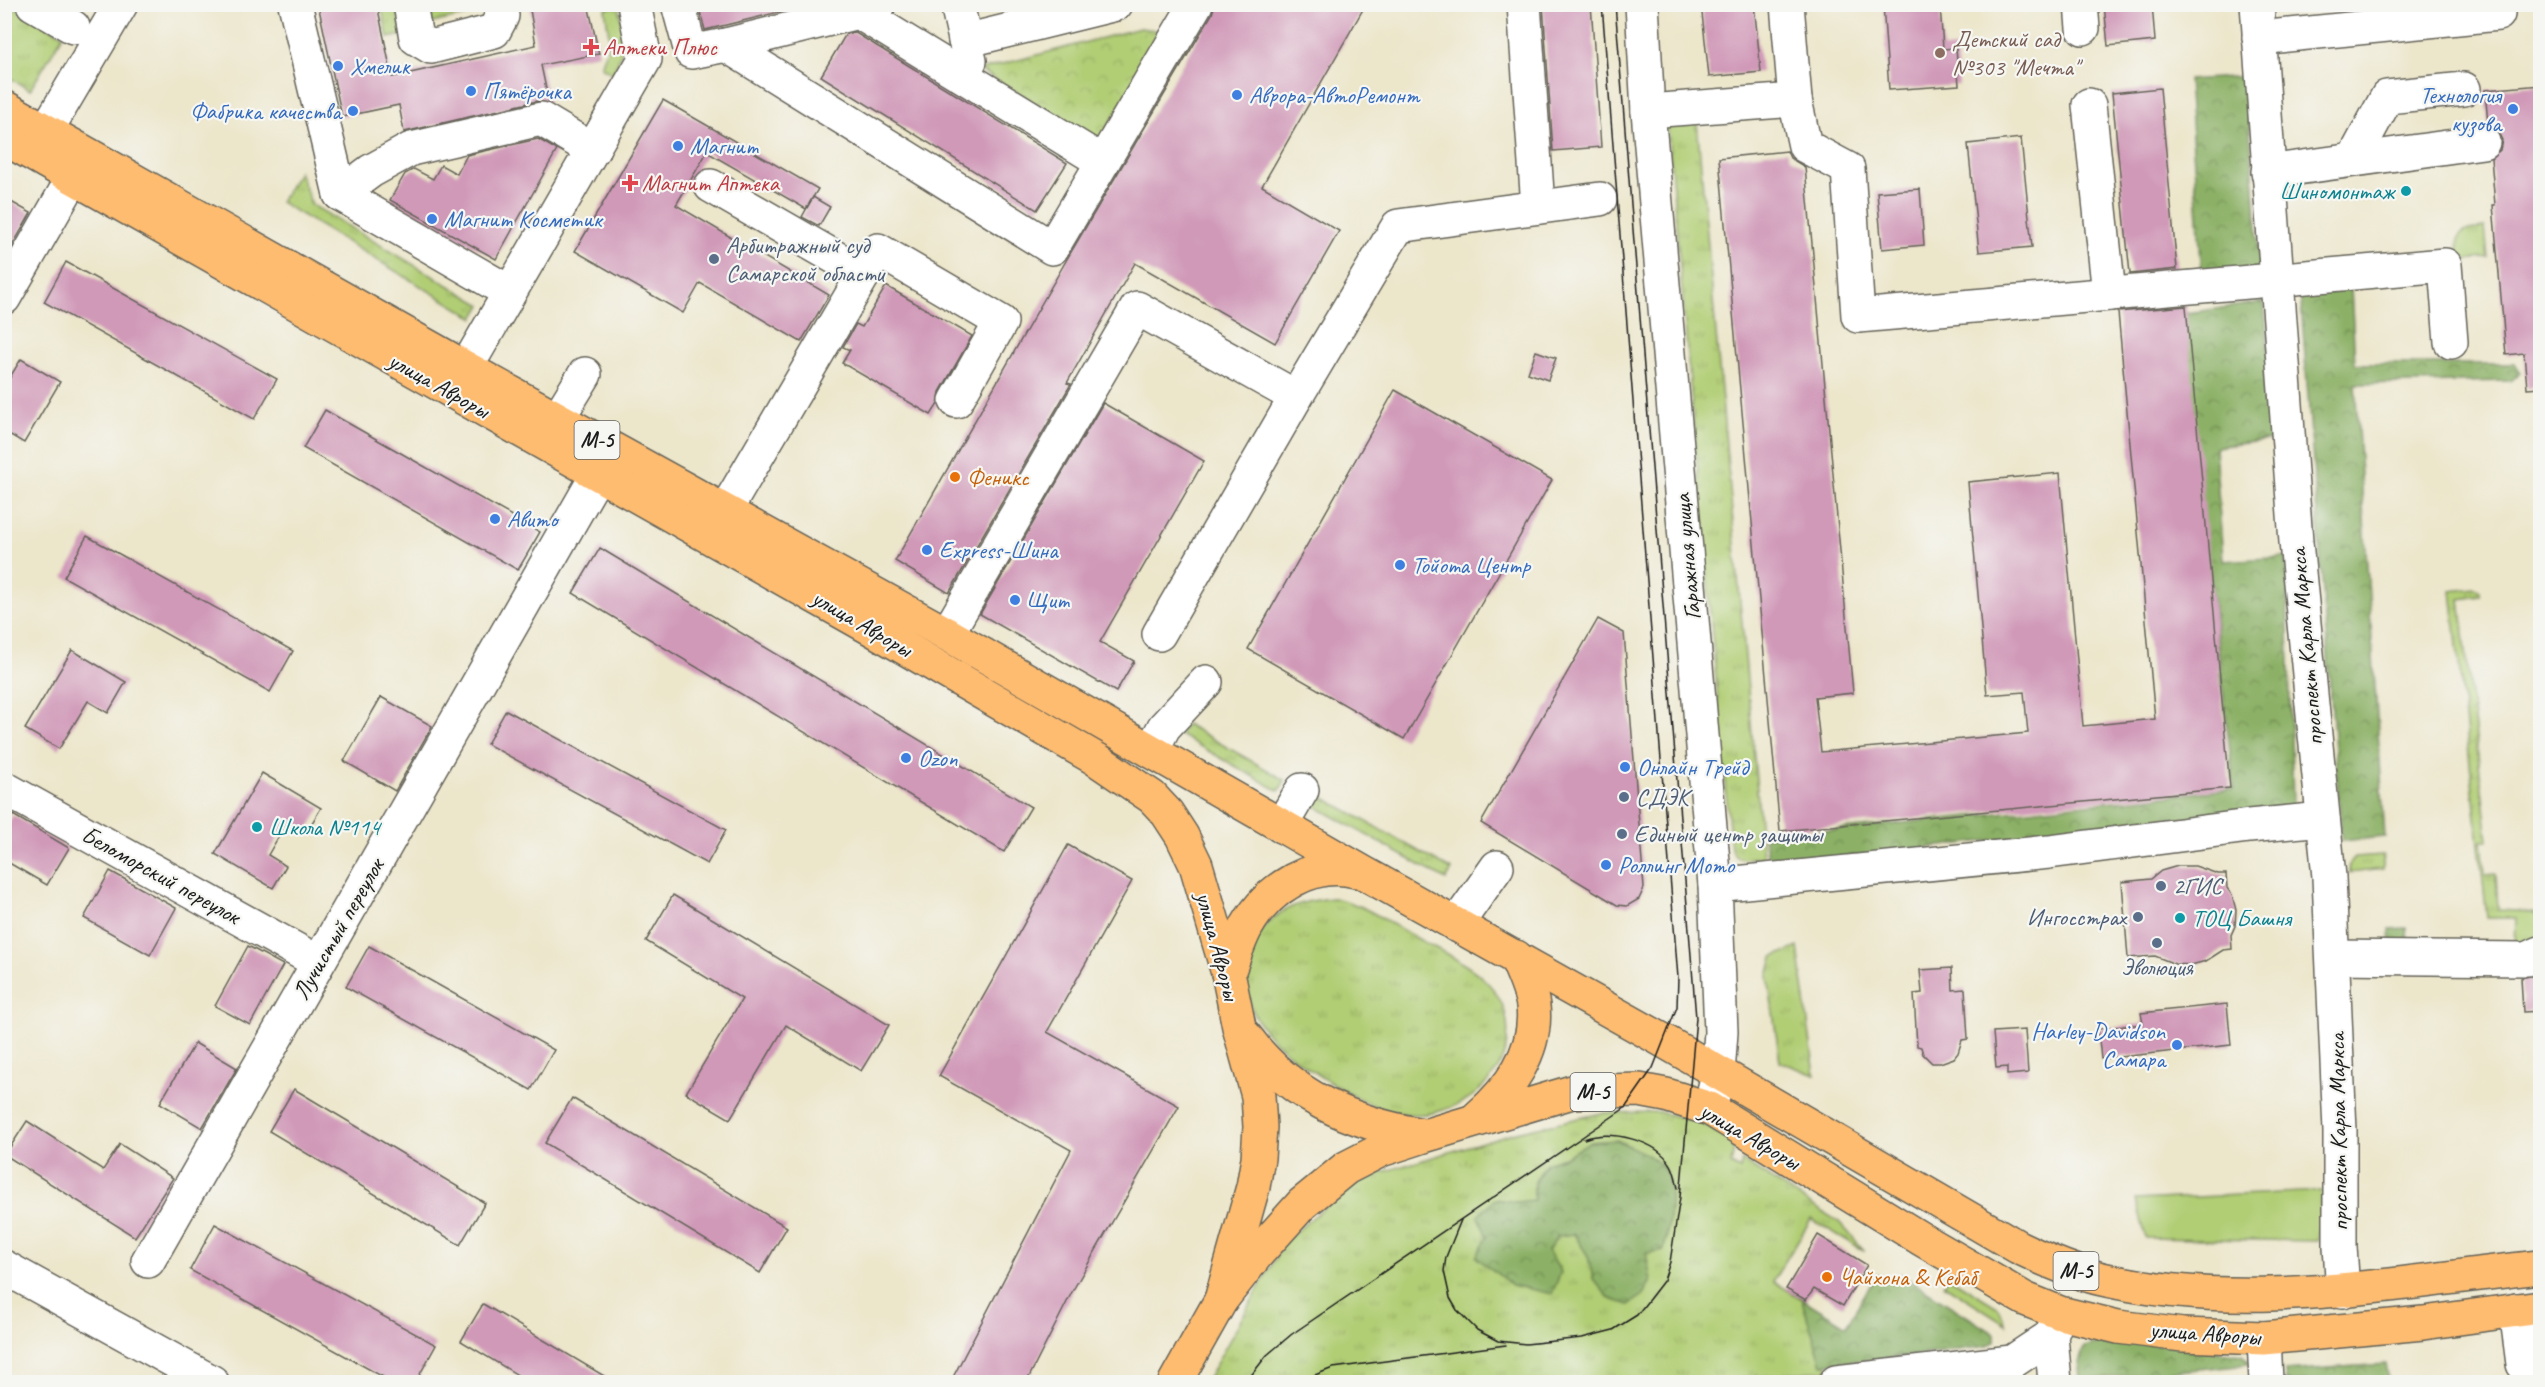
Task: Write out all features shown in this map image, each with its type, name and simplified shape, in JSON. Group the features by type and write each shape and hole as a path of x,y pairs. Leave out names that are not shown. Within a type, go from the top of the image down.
{"main road":[{"name":"улица Авроры","path":"4,107 466,368 947,634 1281,826 1516,957 2018,1247 2056,1265 2101,1279 2154,1290 2274,1296 2343,1291 2541,1267"},
{"name":"улица Авроры","path":"4,138 440,386 599,472 1096,759 1152,797 1167,813 1182,836 1196,865 1228,973 1239,1027 1258,1053 1279,1074 1322,1103 1360,1121 1384,1129 1424,1136 1477,1118 1572,1092 1639,1090 1666,1095 1710,1109 2025,1299 2056,1324 2118,1327 2183,1335 2264,1338 2423,1323 2528,1309"},
{"path":"1228,973 1245,928 1255,914 1282,887 1312,871 1328,868 1344,868 1364,873"},
{"path":"1477,1118 1495,1102 1512,1080 1529,1046 1533,1024 1533,1004 1516,957"},
{"path":"1221,1300 1253,1186 1258,1158 1260,1127 1258,1096 1239,1027"},
{"path":"1175,1383 1221,1300 1280,1226 1346,1168 1381,1150 1424,1136"}],"street":[{"path":"33,4 73,27"},
{"path":"46,131 121,4"},
{"path":"295,4 340,194 509,292"},
{"path":"410,4 416,38 431,47 494,31 502,16 500,4"},
{"path":"634,4 645,59"},
{"path":"466,368 677,4"},
{"path":"677,4 691,52"},
{"path":"957,4 974,83"},
{"path":"965,40 1116,4"},
{"path":"726,45 1052,248 1196,4"},
{"path":"1524,4 1538,207"},
{"name":"Гаражная улица","path":"1642,4 1648,111 1715,885 1721,1032 1718,1073 1710,1109"},
{"path":"1787,4 1795,100 1805,146 1848,169 1858,316 2445,266 2451,342"},
{"name":"проспект Карла Маркса","path":"2257,4 2296,542 2323,819 2333,957 2343,1291"},
{"path":"645,59 726,45 868,7 974,83 1103,162"},
{"path":"2259,38 2498,14"},
{"path":"2353,160 2387,97 2464,89"},
{"path":"1648,111 1795,100"},
{"path":"2090,105 2109,294"},
{"path":"340,194 371,171 411,149 541,119 593,150"},
{"path":"2268,172 2483,142"},
{"path":"4,298 73,178"},
{"path":"711,186 864,274"},
{"path":"1159,634 1398,226 1600,199"},
{"path":"725,511 878,250 1001,322 956,401"},
{"path":"947,634 1137,308 1296,397"},
{"path":"558,418 585,374"},
{"name":"Лучистый переулок","path":"148,1261 599,472"},
{"path":"1152,750 1164,727 1206,682"},
{"name":"Беломорский переулок","path":"4,788 318,962"},
{"path":"1281,826 1302,790"},
{"path":"1715,885 2049,852 2249,826 2323,819"},
{"path":"1456,925 1497,867"},
{"path":"2333,957 2527,959 2541,953"},
{"path":"4,1267 212,1383"},
{"path":"2523,1364 2528,1309"},
{"path":"1842,1382 2012,1362 2056,1324"},
{"path":"2055,1383 2056,1324"},
{"path":"2264,1338 2266,1383"}],"green space":[{"path":"5,5 10,5 63,35 30,90 5,75"},
{"path":"381,5 396,5 402,35 388,38"},
{"path":"419,5 484,5 485,11 423,25"},
{"path":"619,5 624,46 613,74 601,67 610,42 605,9"},
{"path":"1140,28 1155,30 1160,39 1099,142 980,70"},
{"path":"2246,76 2260,270 2202,274 2188,80"},
{"path":"1696,111 1763,857 1742,859 1735,856 1731,850 1667,120"},
{"path":"299,172 312,205 482,305 474,318 280,202"},
{"path":"2485,228 2488,258 2459,260 2458,244 2461,235 2469,230"},
{"path":"2351,287 2355,364 2514,364 2521,372 2511,381 2355,384 2385,837 2342,841 2300,291"},
{"path":"2264,302 2276,439 2215,447 2223,561 2286,557 2293,806 1774,865 1769,862 1764,837 2234,789 2181,314"},
{"path":"2475,588 2480,591 2480,596 2460,599 2488,841 2482,841 2485,875 2496,874 2498,910 2533,912 2540,917 2540,948 2515,949 2516,918 2487,918 2451,591"},
{"path":"1186,724 1285,780 1279,791 1180,735"},
{"path":"1314,792 1452,870 1446,880 1308,802"},
{"path":"2383,855 2383,869 2350,873 2349,864 2355,857"},
{"path":"1333,898 1364,908 1456,959 1471,968 1495,991 1503,1005 1507,1022 1507,1044 1494,1074 1466,1100 1428,1114 1402,1113 1375,1106 1319,1076 1284,1050 1260,1024 1252,1010 1246,979 1252,948 1259,934 1269,922 1294,906"},
{"path":"2407,928 2408,946 2391,948 2390,929"},
{"path":"1798,947 1815,1075 1780,1062 1768,977 1773,957"},
{"path":"1659,1112 1702,1123 1736,1140 1731,1164 1740,1169 1742,1161 1839,1222 1865,1251 1811,1219 1773,1281 1808,1303 1829,1370 1709,1382 1206,1382 1285,1241 1357,1180 1516,1132 1602,1113"},
{"path":"1617,1140 1659,1163 1665,1170 1670,1192 1668,1230 1664,1250 1646,1253 1651,1281 1642,1296 1629,1305 1610,1299 1593,1279 1588,1256 1574,1234 1558,1236 1548,1251 1561,1272 1552,1294 1512,1285 1476,1257 1487,1237 1478,1215 1495,1199 1517,1202 1534,1200 1534,1183 1546,1163 1567,1156 1589,1142"},
{"path":"2322,1191 2318,1241 2146,1238 2136,1200"},
{"path":"1877,1274 1894,1284 1900,1274 1995,1334 1995,1341 1988,1346 1822,1364 1801,1298 1846,1326"},
{"path":"1950,1278 1999,1308 2006,1324 1943,1284"},
{"path":"2110,1339 2243,1355 2250,1364 2080,1381 2079,1363 2084,1347"},
{"path":"2386,1364 2389,1382 2286,1382 2285,1371"}],"building":[{"path":"318,4 377,4 392,77 536,45 529,4 588,4 599,54 541,65 549,103 537,101 404,132 399,105 342,117"},
{"path":"698,4 786,4 787,10 705,30"},
{"name":"Аврора-АвтоРемонт","path":"1215,4 1366,4 1262,186 1339,231 1275,343 1135,263 1067,383 1071,384 949,593 895,561 1067,259 1212,14"},
{"path":"1543,4 1591,4 1601,147 1553,151"},
{"path":"1701,4 1754,4 1761,72 1709,77"},
{"path":"1883,4 1940,4 1943,49 1956,48 1959,85 1889,90"},
{"path":"2104,4 2152,4 2155,41 2108,46"},
{"path":"854,32 1067,163 1037,210 821,76 846,34"},
{"path":"2541,85 2541,387 2527,388 2524,353 2506,355 2491,158 2500,150 2502,140 2497,130 2488,124 2485,90"},
{"path":"2160,88 2177,269 2130,274 2112,93"},
{"path":"663,100 818,189 806,209 707,152 676,205 829,295 801,342 700,283 683,313 575,251"},
{"path":"2021,138 2032,247 1979,252 1968,144"},
{"path":"538,139 557,150 496,259 390,200 405,174 414,169 433,179 441,165 457,174 467,155"},
{"path":"1787,151 1790,158 1805,167 1853,693 1815,697 1821,752 2028,733 2024,692 1987,695 1968,482 2060,473 2083,726 2155,719 2118,312 2186,306 2230,788 1780,831 1719,158"},
{"path":"1920,189 1924,245 1882,249 1877,192"},
{"path":"813,197 830,207 819,226 802,217"},
{"path":"4,198 31,213 4,260"},
{"path":"66,262 277,379 254,419 44,302"},
{"path":"886,286 972,336 940,392 938,404 931,415 842,363 850,350 843,347 856,324 862,327"},
{"path":"1536,351 1556,358 1548,380 1528,373"},
{"path":"21,359 60,382 24,443 4,431 4,387"},
{"name":"Тойота Центр","path":"1395,390 1552,480 1404,739 1248,649"},
{"path":"1103,403 1204,461 1100,642 1134,661 1116,692 980,614"},
{"path":"325,410 540,532 518,570 303,448"},
{"path":"87,536 293,651 270,692 64,577"},
{"path":"600,548 1031,807 1004,852 573,593"},
{"path":"1598,619 1624,633 1644,888 1639,899 1627,906 1617,905 1481,823"},
{"path":"72,650 126,682 108,713 88,701 59,749 25,729"},
{"path":"381,697 432,726 395,791 344,761"},
{"path":"506,710 726,830 707,864 487,744"},
{"name":"Школа №114","path":"262,773 321,808 306,833 287,822 268,855 286,866 273,888 215,854"},
{"path":"13,815 69,848 47,885 4,860 4,830"},
{"path":"1068,845 1132,881 1047,1032 1179,1106 1073,1290 1026,1383 950,1383 1071,1150 939,1076"},
{"name":"ТОЦ Башня","path":"2178,866 2195,866 2218,874 2226,874 2227,888 2232,895 2236,910 2235,926 2231,935 2232,949 2223,950 2206,961 2191,965 2175,964 2155,956 2128,958 2122,882 2151,879 2161,871"},
{"path":"110,871 176,908 150,955 84,918"},
{"path":"673,895 889,1025 861,1071 786,1025 730,1119 686,1093 742,999 646,941"},
{"path":"248,946 283,965 250,1025 215,1006"},
{"path":"369,946 554,1050 531,1090 346,987"},
{"path":"1952,968 1953,990 1965,989 1968,1039 1962,1040 1954,1058 1932,1063 1923,1054 1921,1047 1917,1046 1914,994 1922,993 1920,970"},
{"path":"2539,974 2541,1011 2523,1012 2521,978"},
{"path":"2227,1004 2231,1045 2101,1059 2098,1029 2143,1024 2141,1013"},
{"path":"2025,1030 2028,1073 2007,1075 2007,1067 1996,1068 1993,1032"},
{"path":"195,1043 237,1068 202,1128 160,1103"},
{"path":"294,1089 485,1203 460,1245 269,1131"},
{"path":"572,1098 787,1227 760,1273 545,1143"},
{"path":"27,1121 103,1170 120,1144 173,1178 135,1237 5,1155"},
{"path":"215,1224 436,1345 415,1383 394,1383 190,1270"},
{"name":"Чайхона & Кебаб","path":"1818,1235 1867,1265 1843,1306 1814,1289 1806,1300 1786,1289"},
{"path":"483,1304 616,1383 531,1383 461,1341"}],"tram line":[{"path":"1246,1382 1267,1355 1292,1334 1625,1108 1653,1068 1677,1007 1678,978 1602,4"},
{"path":"1461,1220 1446,1257 1444,1271 1450,1298 1457,1310 1477,1330 1498,1341 1526,1344 1582,1338 1613,1330 1637,1315 1664,1280 1670,1262 1680,1197 1696,1018 1615,4"},
{"path":"1584,1139 1595,1136 1619,1136 1644,1143 1664,1156 1671,1165 1678,1188"},
{"path":"1297,1382 1333,1368 1506,1345"}],"place":[{"name":"Аптеки Плюс","path":"591,47"},
{"name":"Детский сад №303 \"Мечта\"","path":"1940,53"},
{"name":"Хмелик","path":"338,66"},
{"name":"Пятёрочка","path":"471,91"},
{"name":"Аврора-АвтоРемонт","path":"1237,95"},
{"name":"Технология кузова","path":"2513,109"},
{"name":"Фабрика качества","path":"353,111"},
{"name":"Магнит","path":"678,146"},
{"name":"Магнит Аптека","path":"630,183"},
{"name":"Шиномонтаж","path":"2406,191"},
{"name":"Магнит Косметик","path":"432,219"},
{"name":"Арбитражный суд Самарской области","path":"714,259"},
{"name":"Феникс","path":"955,477"},
{"name":"Авито","path":"495,519"},
{"name":"Express-Шина","path":"927,550"},
{"name":"Тойота Центр","path":"1400,565"},
{"name":"Щит","path":"1015,600"},
{"name":"Ozon","path":"906,758"},
{"name":"Онлайн Трейд","path":"1625,767"},
{"name":"СДЭК","path":"1624,797"},
{"name":"Школа №114","path":"257,827"},
{"name":"Единый центр защиты","path":"1622,834"},
{"name":"Роллинг Мото","path":"1606,865"},
{"name":"2ГИС","path":"2161,886"},
{"name":"Ингосстрах","path":"2138,917"},
{"name":"ТОЦ Башня","path":"2180,918"},
{"name":"Эволюция","path":"2157,943"},
{"name":"Harley-Davidson Самара","path":"2177,1045"},
{"name":"Чайхона & Кебаб","path":"1827,1277"}]}
